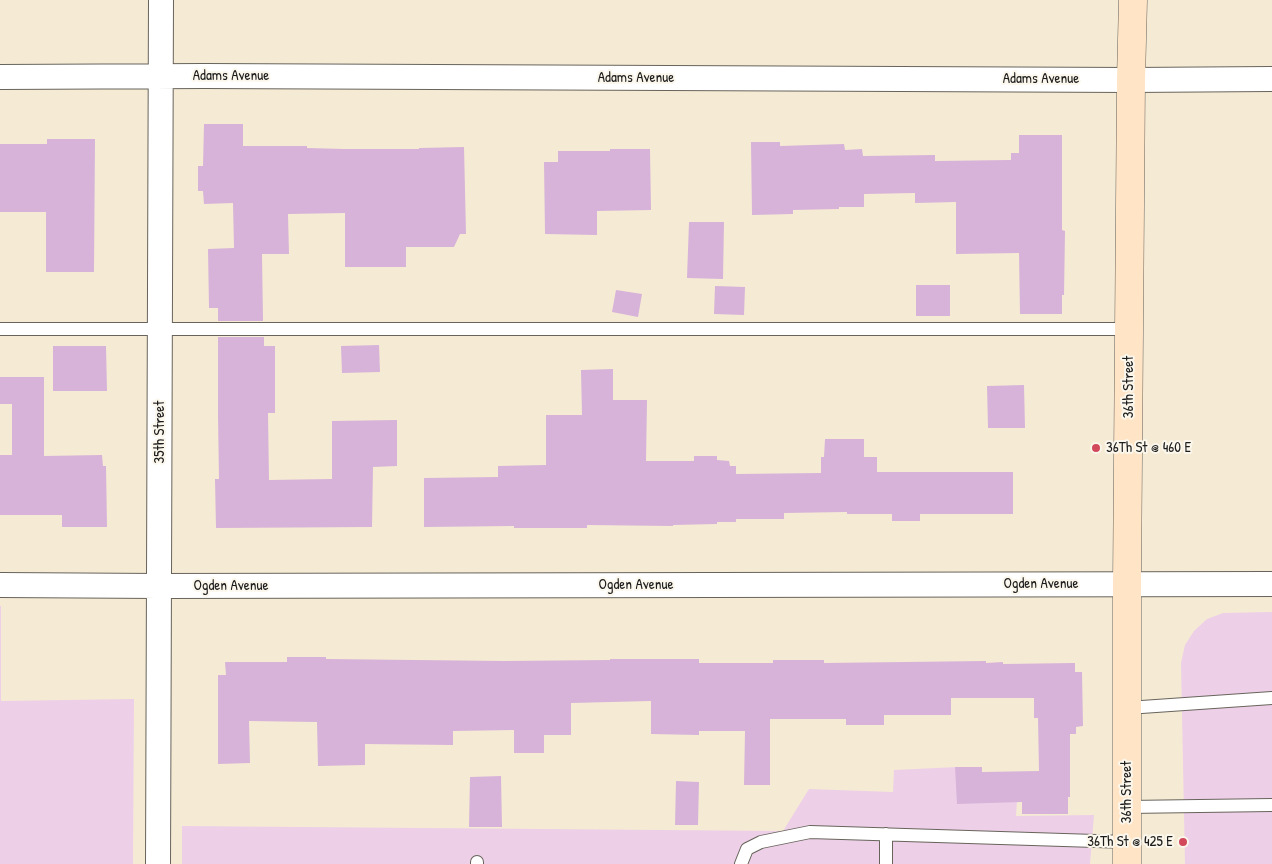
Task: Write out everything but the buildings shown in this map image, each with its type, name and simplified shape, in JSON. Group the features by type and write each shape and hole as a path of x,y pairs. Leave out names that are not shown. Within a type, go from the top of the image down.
{"main road":[{"name":"36th Street","path":"1127,853 1127,584 1133,0"}],"street":[{"name":"35th Street","path":"158,864 160,0"},
{"name":"Adams Avenue","path":"0,76 1272,79"},
{"name":"Ogden Avenue","path":"0,585 1272,584"}],"lane":[{"path":"0,329 1129,329"},
{"path":"1127,708 1272,698"},
{"path":"1127,807 1272,805"},
{"path":"741,864 747,849 761,842 810,832 886,834 1127,853"},
{"path":"886,834 886,864"}],"shaded area":[{"path":"0,606 1,701 134,699 133,864 0,864"},
{"path":"1272,612 1272,864 1185,864 1181,663 1185,645 1194,631 1207,619 1223,613"},
{"path":"957,767 1017,801 1016,816 1094,815 1090,864 182,864 182,826 783,831 809,789 893,792 894,770"}],"place":[{"name":"36Th St @ 460 E","path":"1096,448"},
{"name":"36Th St @ 425 E","path":"1183,842"}]}
